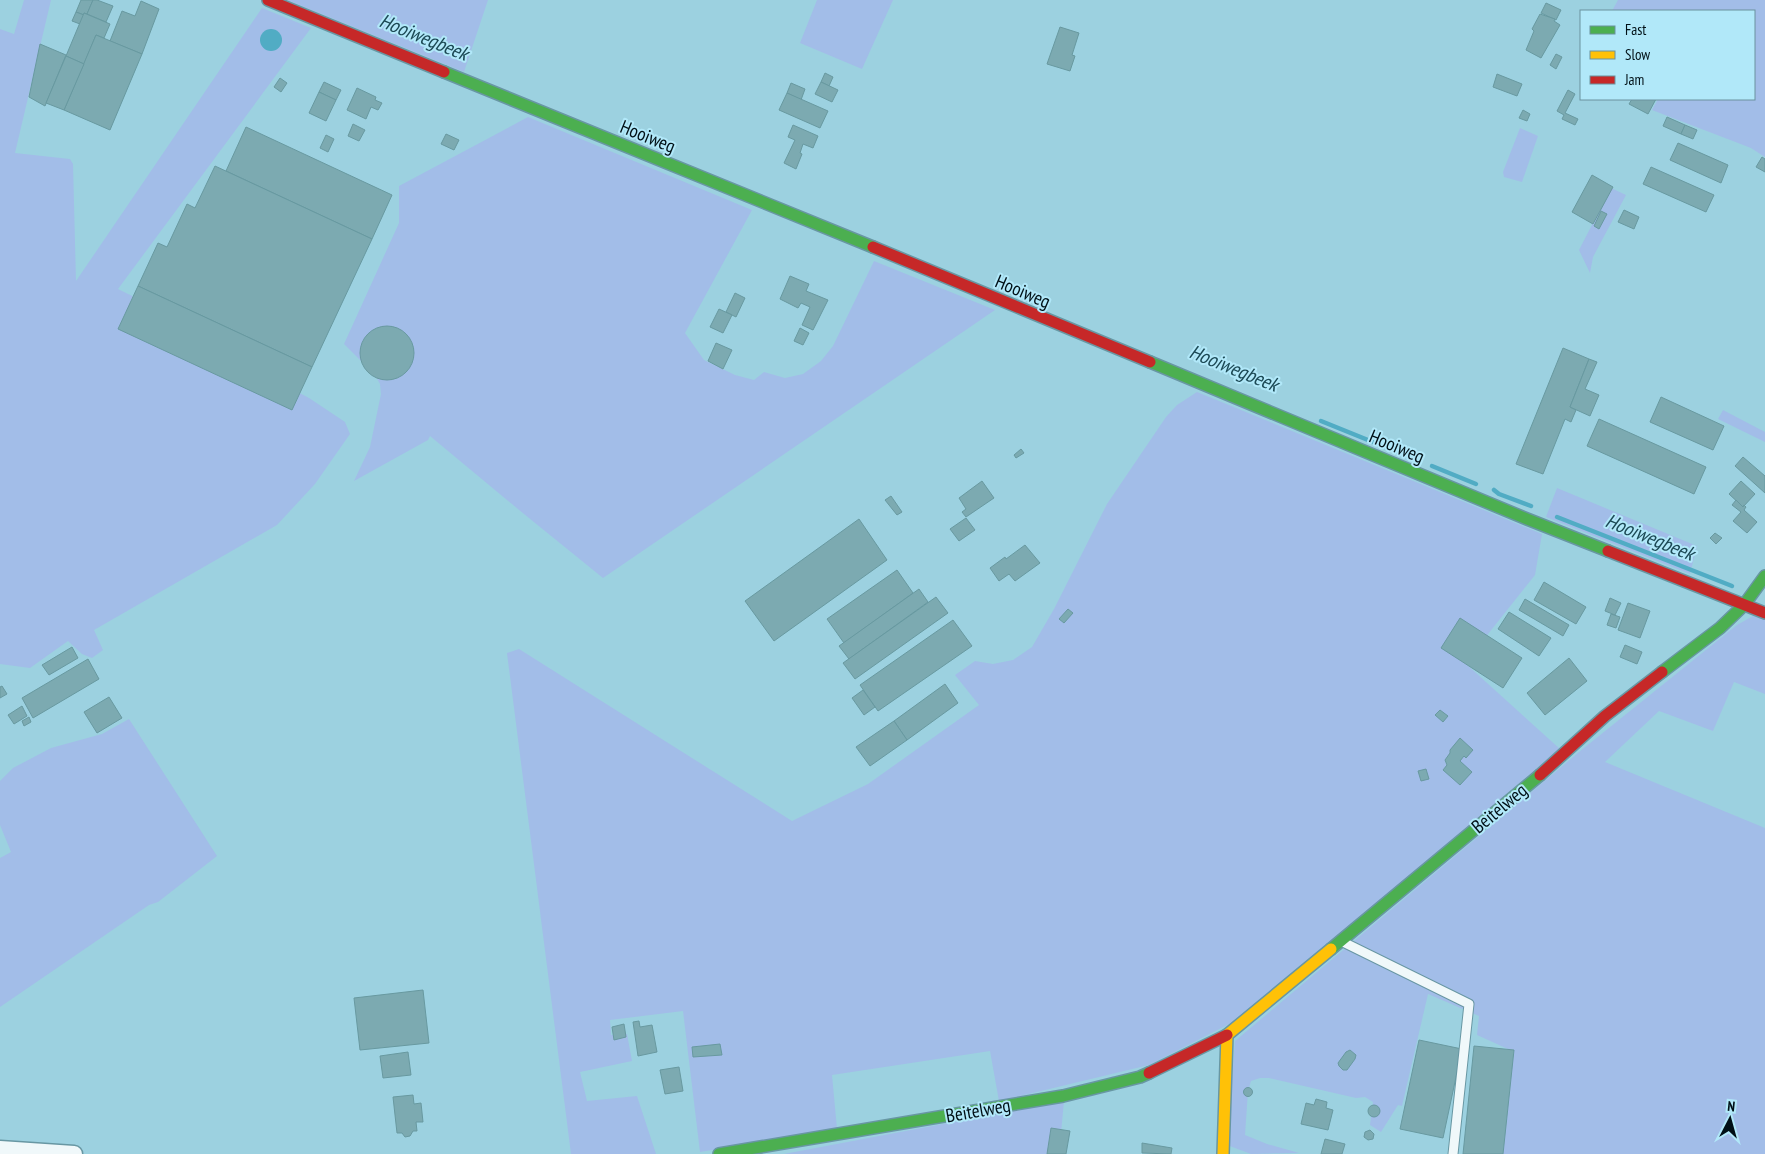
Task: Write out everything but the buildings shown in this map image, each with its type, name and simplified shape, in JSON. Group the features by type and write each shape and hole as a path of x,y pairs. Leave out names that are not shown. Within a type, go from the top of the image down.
{"street":[{"name":"Hooiweg","path":"268,0 807,220 1527,519 1765,612"},
{"name":"Beitelweg","path":"719,1154 1063,1096 1102,1087 1140,1076 1227,1035 1562,756 1605,716 1720,628 1744,604 1765,576"},
{"path":"1223,1154 1227,1035"},
{"path":"0,1149 74,1154"}],"lane":[{"path":"1341,941 1469,1004 1453,1154"}],"shaded area":[{"path":"24,0 51,0 15,153 70,159 73,164 76,281 262,8 311,28 118,289 181,320 176,328 309,398 345,422 350,434 315,484 277,525 94,630 103,650 92,658 82,654 68,641 30,668 0,664 0,29 14,34"},
{"path":"287,0 488,0 464,72"},
{"path":"817,0 893,0 862,69 800,43"},
{"path":"1618,0 1765,0 1765,157 1751,148 1652,110 1657,100 1755,100 1755,10 1613,10"},
{"path":"271,29 279,32 282,40 279,48 271,51 263,48 260,40 263,32"},
{"path":"528,117 752,210 685,333 704,360 735,375 754,380 764,372 785,378 803,374 821,361 833,346 874,261 995,310 603,578 430,436 428,440 354,481 370,447 381,394 380,384 375,375 344,344 399,223 399,186"},
{"path":"1520,128 1538,136 1522,182 1504,177 1503,172"},
{"path":"1611,188 1626,195 1593,257 1590,273 1579,250"},
{"path":"1197,392 1542,534 1535,575 1465,663 1560,749 1237,1020 1149,1065 999,1101 990,1051 832,1075 837,1129 700,1152 683,1011 610,1020 611,1035 627,1034 632,1061 580,1072 587,1101 637,1096 656,1154 571,1154 507,653 519,649 792,821 868,784 979,705 955,675 975,661 993,664 1013,660 1032,647 1054,609 1107,504 1166,417 1177,405"},
{"path":"1723,410 1765,432 1765,442 1718,419"},
{"path":"1557,488 1697,546 1690,574 1546,517"},
{"path":"1753,616 1765,619 1765,694 1734,682 1713,731 1659,711 1605,762 1765,828 1765,1154 1503,1154 1514,1050 1477,1035 1479,1016 1428,994 1402,1106 1398,1105 1381,1132 1370,1125 1373,1102 1365,1097 1356,1098 1269,1078 1260,1078 1251,1081 1248,1091 1245,1135 1267,1144 1299,1153 1251,1154 1227,1145 1235,1041 1579,752 1737,625"},
{"path":"129,719 217,856 158,902 149,905 0,1007 0,858 11,852 0,825 0,781 13,768 51,748 102,734"},
{"path":"1064,1101 1059,1154 784,1154"}],"waterway":[{"name":"Hooiwegbeek","path":"1321,421 1410,457"},
{"name":"Hooiwegbeek","path":"1432,466 1476,484"},
{"name":"Hooiwegbeek","path":"1494,490 1499,494 1531,506"},
{"name":"Hooiwegbeek","path":"1557,517 1732,586"}],"traffic: fast":[{"path":"444,72 873,247"},
{"path":"1150,362 1608,551"},
{"path":"1662,672 1720,628 1744,605 1765,576"},
{"path":"1331,949 1540,775"},
{"path":"719,1154 1063,1096 1140,1077 1149,1073"}],"traffic: slow":[{"path":"1223,1154 1227,1035 1331,949"}],"traffic: jam":[{"path":"268,0 444,72"},
{"path":"873,247 1150,362"},
{"path":"1608,551 1765,613"},
{"path":"1540,775 1605,716 1662,672"},
{"path":"1149,1073 1227,1035"}]}
